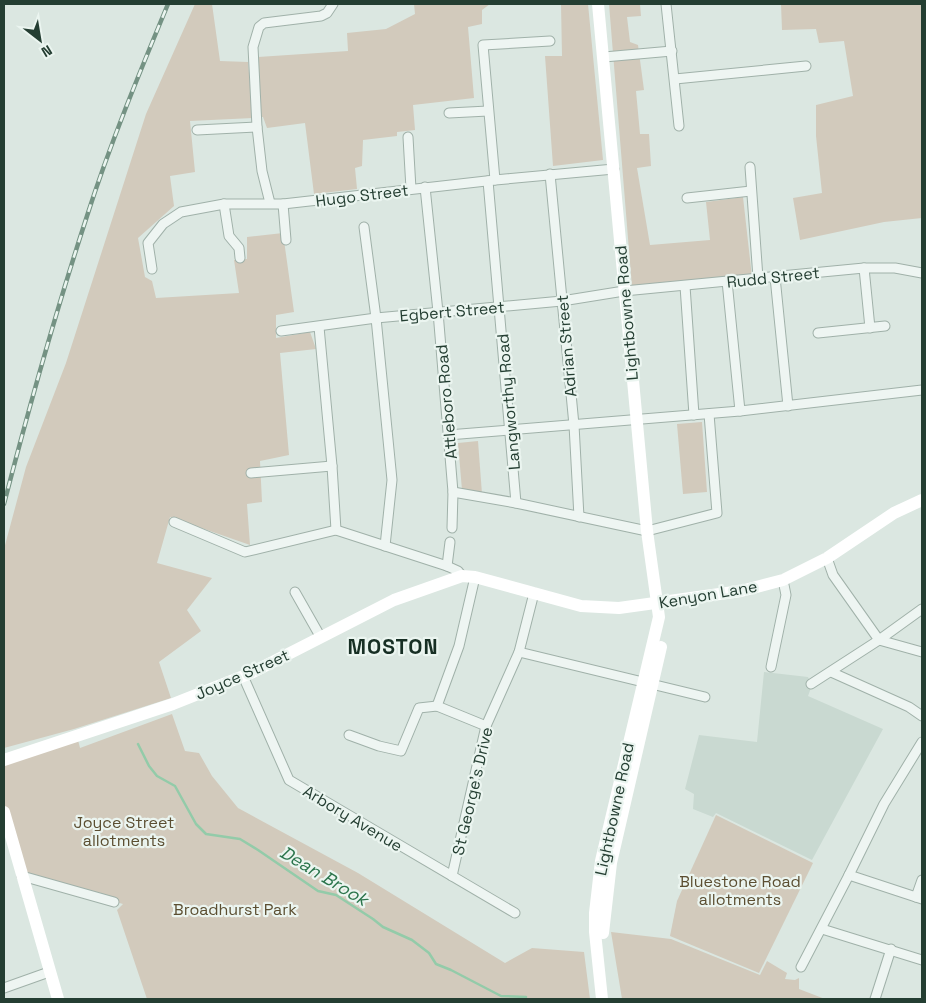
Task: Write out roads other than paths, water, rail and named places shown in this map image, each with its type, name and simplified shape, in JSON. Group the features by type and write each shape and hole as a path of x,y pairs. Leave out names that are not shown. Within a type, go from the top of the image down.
{"main road":[{"name":"Lightbowne Road","path":"598,4 647,530 658,603 658,622 608,880 603,933 611,999"},
{"name":"Kenyon Lane","path":"475,577 582,606 619,608 741,591 783,580 827,558 894,513 921,503"},
{"name":"Joyce Street","path":"4,760 173,704 242,676 394,600 462,576 475,577"},
{"name":"Lightbowne Road","path":"602,999 595,932 595,913 601,862 647,682"},
{"path":"4,812 7,836 22,876 58,999"}],"street":[{"path":"270,203 262,171 257,127 253,47 259,27 264,23 321,16 327,13 333,4"},
{"path":"666,4 679,126"},
{"name":"Langworthy Road","path":"516,503 500,307 483,46 550,41"},
{"path":"604,57 672,51"},
{"path":"674,79 806,66"},
{"path":"449,113 488,111"},
{"path":"197,130 257,127"},
{"path":"408,137 411,189"},
{"path":"750,167 758,278"},
{"name":"Hugo Street","path":"152,269 148,243 163,224 181,212 224,204 283,204 491,180 614,169"},
{"name":"Adrian Street","path":"550,174 574,425 579,517"},
{"name":"Attleboro Road","path":"426,187 454,492 452,528"},
{"path":"687,198 751,191"},
{"path":"224,204 229,236 239,248 240,258"},
{"path":"283,204 286,240"},
{"path":"364,227 376,318 392,480 385,546"},
{"path":"864,268 870,328"},
{"name":"Rudd Street","path":"624,291 864,268 895,268 922,273"},
{"path":"775,277 788,406"},
{"path":"727,281 740,411"},
{"path":"685,286 694,415"},
{"name":"Egbert Street","path":"281,331 376,318 562,301 624,291"},
{"path":"818,333 885,326"},
{"path":"319,327 336,530"},
{"path":"448,435 709,414 922,390"},
{"path":"454,492 647,530 717,513 709,414"},
{"path":"251,473 332,466"},
{"path":"174,522 245,552 336,530 447,566 458,571 462,576"},
{"path":"447,566 450,542"},
{"path":"827,558 833,575 879,640 922,652"},
{"path":"437,706 459,646 475,577"},
{"path":"772,667 786,594 783,580"},
{"path":"295,592 320,636"},
{"name":"St George's Drive","path":"452,876 486,726 519,652 534,593"},
{"path":"811,684 879,640 922,608"},
{"path":"519,652 705,697"},
{"path":"831,672 909,707 922,716"},
{"name":"Arbory Avenue","path":"242,676 289,780 515,914"},
{"path":"349,735 379,746 401,751 419,708 437,706 486,726"},
{"path":"801,967 884,804 922,742"},
{"path":"849,875 919,898 922,880"},
{"path":"22,876 114,902"},
{"path":"822,929 922,960"},
{"path":"875,999 891,949"},
{"path":"4,988 49,972"}],"waterway":[{"name":"Dean Brook","path":"138,744 149,766 157,776 175,786 196,824 206,834 240,839 318,891 336,895 383,927 412,940 429,953 436,964 501,996 526,997"}],"railway":[{"path":"4,504 43,359 87,216 115,136 168,4"}],"district":[{"name":"MOSTON","path":"393,647"}],"park label":[{"name":"Joyce Street allotments","path":"124,831"},
{"name":"Bluestone Road allotments","path":"740,890"},
{"name":"Broadhurst Park","path":"235,909"}]}
